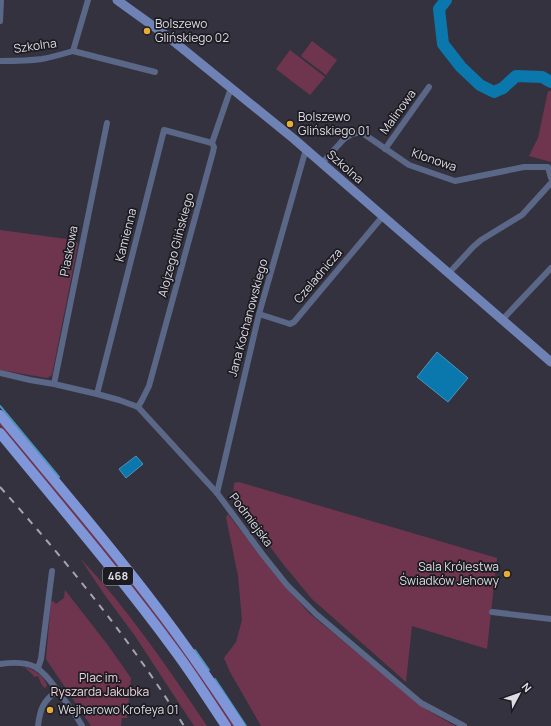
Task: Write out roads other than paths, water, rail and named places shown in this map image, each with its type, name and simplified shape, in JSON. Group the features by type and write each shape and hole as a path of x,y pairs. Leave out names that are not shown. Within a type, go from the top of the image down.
{"main road":[{"name":"468","path":"0,414 155,605 195,659 240,726"},
{"name":"468","path":"0,434 105,560 149,616 176,652 226,726"}],"street":[{"path":"0,21 1,0"},
{"name":"Szkolna","path":"73,51 88,0"},
{"name":"Szkolna","path":"117,0 162,32 306,149 551,362"},
{"name":"Szkolna","path":"0,62 43,59 73,51 154,72"},
{"name":"Malinowa","path":"385,149 429,87"},
{"name":"Alojzego Glińskiego","path":"138,407 148,386 214,152 212,143 231,88"},
{"name":"Piaskowa","path":"54,384 106,123"},
{"name":"Kamienna","path":"97,394 164,130 212,143"},
{"name":"Klonowa","path":"322,163 344,139 352,134 361,132 409,165 454,181 524,167 548,167 551,178"},
{"name":"Jana Kochanowskiego","path":"217,493 259,314 306,149"},
{"path":"449,273 472,247 481,240 522,216 551,183"},
{"name":"Czeladnicza","path":"259,314 290,324 294,322 382,216"},
{"path":"503,319 551,268"},
{"name":"Podmiejska","path":"0,373 97,394 138,407 217,493 287,585 316,614 421,703 464,726"},
{"path":"38,668 41,659 52,570"},
{"path":"492,612 551,619"},
{"path":"0,664 16,662 38,668 50,681 82,726"},
{"path":"38,726 42,707 57,691"}],"water":[{"path":"437,352 468,378 448,402 417,377"},
{"path":"136,456 143,464 126,478 119,469"}],"waterway":[{"path":"446,0 439,9 443,44 461,67 480,85 494,92 503,88 516,76 542,77 551,82"},
{"path":"0,406 59,477"},
{"path":"195,650 209,670"},
{"path":"215,679 246,726"}],"railway":[{"path":"0,487 50,544 97,602 164,694 184,726"}],"place":[{"name":"Bolszewo Glińskiego 02","path":"147,31"},
{"name":"Bolszewo Glińskiego 01","path":"290,124"},
{"name":"Sala Królestwa Świadków Jehowy","path":"507,574"},
{"name":"Wejherowo Krofeya 01","path":"50,710"}],"park label":[{"name":"Plac im. Ryszarda Jakubka","path":"100,685"}]}
